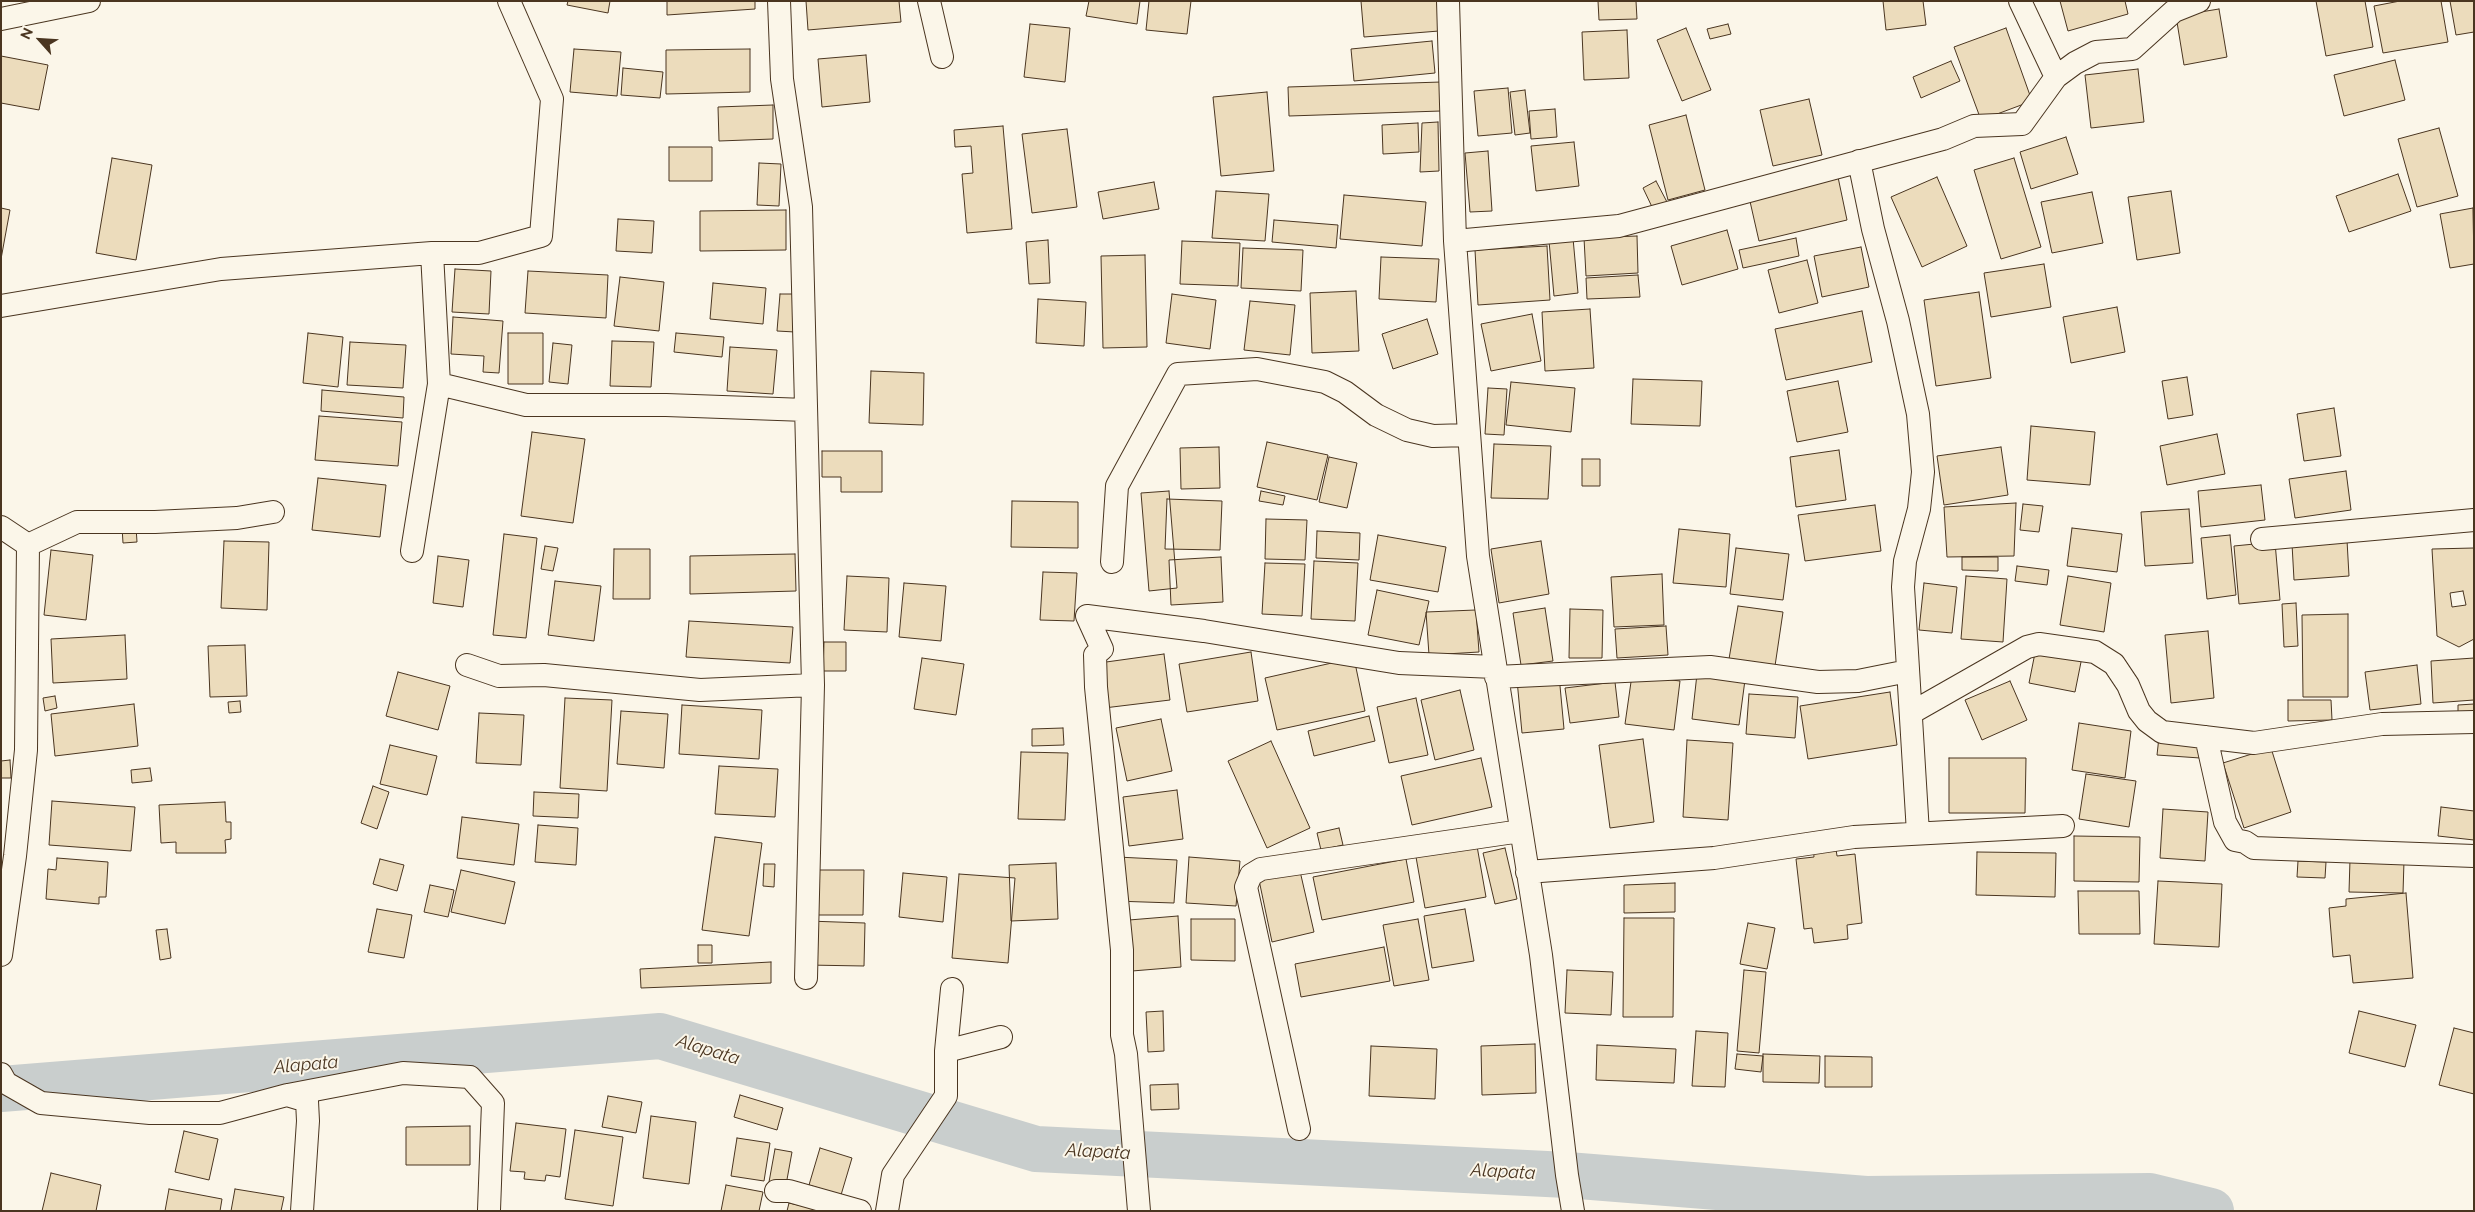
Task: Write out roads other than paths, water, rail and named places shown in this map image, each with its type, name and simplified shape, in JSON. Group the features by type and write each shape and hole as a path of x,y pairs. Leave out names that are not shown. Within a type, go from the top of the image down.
{"street":[{"path":"1,19 89,1"},
{"path":"1,306 221,269 432,253 479,253 541,236 552,99 510,1"},
{"path":"779,1 782,79 801,207 813,685 806,978"},
{"path":"929,1 942,57"},
{"path":"1448,1 1455,240 1478,556 1541,955 1573,1211"},
{"path":"2020,1 2056,77"},
{"path":"1455,240 1619,226 1943,139 1974,126 2022,124 2056,77 2096,52 2132,49 2174,11 2199,1"},
{"path":"1859,161 1873,228 1898,321 1918,414 1922,472 1919,509 1906,560 1904,587 1918,834"},
{"path":"412,551 439,384 432,253"},
{"path":"1112,562 1117,486 1178,374 1257,369 1325,382 1345,392 1376,415 1407,430 1433,436 1469,435"},
{"path":"439,384 526,405 666,405 806,410"},
{"path":"28,545 77,522 183,521 238,518 273,512"},
{"path":"2262,539 2474,520"},
{"path":"1,527 28,545"},
{"path":"1,955 16,856 26,750 28,545"},
{"path":"1140,1211 1126,1054 1122,1035 1122,950 1096,687 1095,655 1102,649 1087,616 1204,631 1399,663 1496,672 1710,667 1818,682 1858,681 1908,671"},
{"path":"1911,712 2027,647 2039,644 2095,652 2114,664 2147,721 2162,732 2254,743 2382,724 2474,722"},
{"path":"467,665 499,676 544,675 700,690 813,685"},
{"path":"2206,737 2225,822 2235,840 2245,842 2254,848 2474,856"},
{"path":"1527,872 1714,858 1854,836 2063,826"},
{"path":"1299,1129 1246,887 1250,875 1261,869 1521,831"},
{"path":"887,1211 893,1175 946,1096 946,1051 952,989"},
{"path":"946,1051 1002,1037"},
{"path":"4,1078 41,1103 150,1113 220,1113 287,1095 403,1073 470,1077 493,1103 489,1211 497,1211"},
{"path":"287,1095 307,1101 308,1121 302,1211"},
{"path":"776,1191 789,1191 860,1211"}],"waterway":[{"name":"Alapata","path":"1,1089 660,1036 1036,1149 1567,1175 1866,1199 2150,1196 2211,1211"}]}
